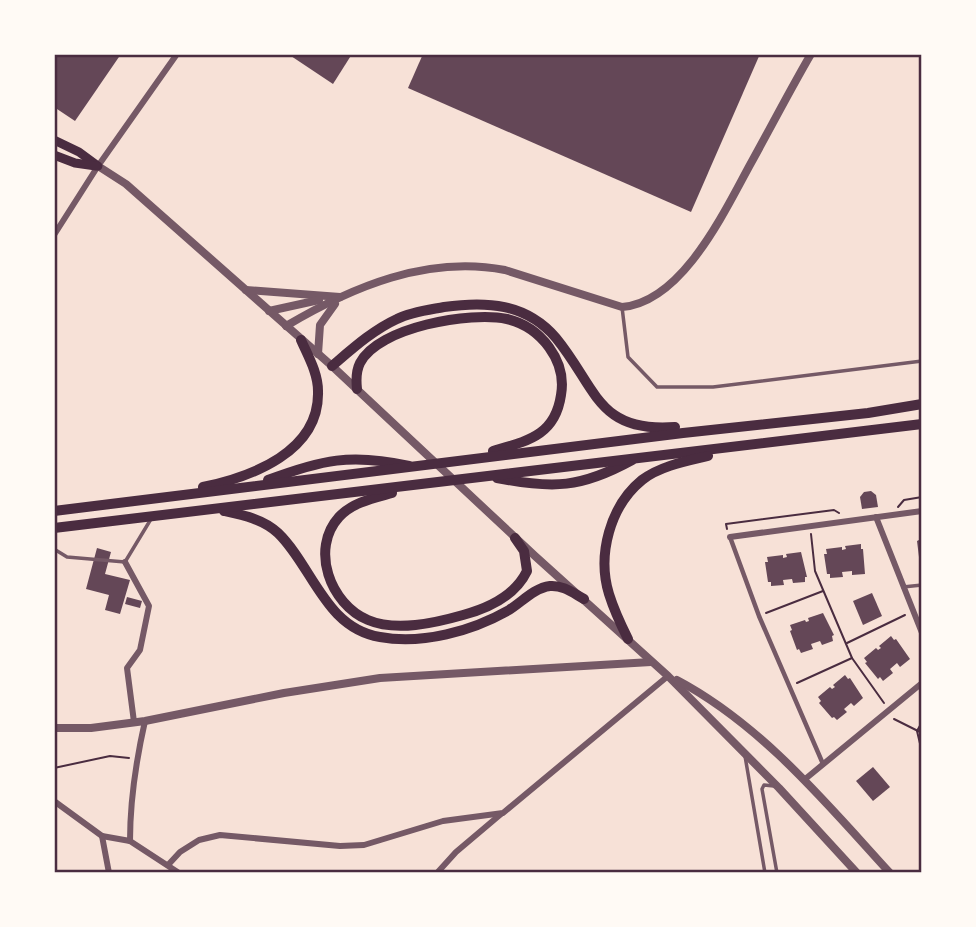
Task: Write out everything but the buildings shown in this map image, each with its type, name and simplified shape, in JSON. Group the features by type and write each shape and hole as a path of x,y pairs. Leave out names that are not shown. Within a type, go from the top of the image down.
{"highway":[{"path":"332,366 376,331 399,318 438,308 491,303 518,309 538,320 556,339 592,394 611,414 626,423 644,428 695,426 922,403"},
{"path":"357,389 357,371 363,358 383,341 422,325 467,317 490,317 509,319 528,328 551,350 559,365 563,384 555,415 534,438 463,460"},
{"path":"122,502 230,481 271,464 292,449 307,429 318,402 316,374 302,340"},
{"path":"54,511 868,413 922,403"},
{"path":"54,528 922,424"},
{"path":"628,639 608,592 604,564 606,544 614,517 627,495 643,479 663,468 755,445"},
{"path":"487,476 534,485 575,483 613,471 637,457"},
{"path":"251,487 300,467 340,459 392,462 415,467"},
{"path":"422,484 358,504 340,516 331,528 326,545 328,574 334,590 344,604 356,613 378,623 409,625 478,611 501,599 523,581 527,563 515,538"},
{"path":"218,509 249,517 278,533 340,617 357,629 378,637 401,639 461,631 488,622 535,591 553,586 562,586 584,599"}],"main road":[{"path":"54,140 79,152 98,166"},
{"path":"54,155 75,163 98,166"}],"street":[{"path":"54,235 98,166 177,54"},
{"path":"286,326 381,280 407,272 457,265 485,266 534,278 622,307 634,306 651,299 676,277 715,227 811,54"},
{"path":"98,166 126,184 332,366 503,527 668,676 779,788 857,873"},
{"path":"246,290 343,297"},
{"path":"269,311 302,302 343,297"},
{"path":"318,354 320,325 327,312 343,297"},
{"path":"823,764 759,616 730,537 922,511"},
{"path":"876,517 922,633"},
{"path":"125,562 149,606 140,650 127,668 134,722"},
{"path":"54,728 91,728 145,721 380,678 651,662"},
{"path":"668,676 707,696 750,730 804,780 890,873"},
{"path":"437,873 456,852 668,676"},
{"path":"804,780 922,682"},
{"path":"130,841 130,810 145,721"},
{"path":"54,801 102,836 130,841 169,869 180,873"},
{"path":"169,869 180,852 199,840 220,835 340,846 364,845 443,821 503,813"},
{"path":"102,836 109,873"}],"lane":[{"path":"622,307 628,357 657,387 713,387 922,361"},
{"path":"54,550 67,557 125,562 152,517"},
{"path":"902,587 922,585"},
{"path":"745,754 765,873"},
{"path":"777,873 762,789 764,785 779,788"}],"path":[{"path":"894,510 904,500 922,497"},
{"path":"730,537 726,524 834,510 842,514"},
{"path":"810,526 815,571 852,658 886,711 922,733"},
{"path":"759,616 824,591"},
{"path":"846,644 913,611"},
{"path":"790,686 852,658"},
{"path":"922,722 917,731 922,752"},
{"path":"54,768 110,756 137,759"}]}
